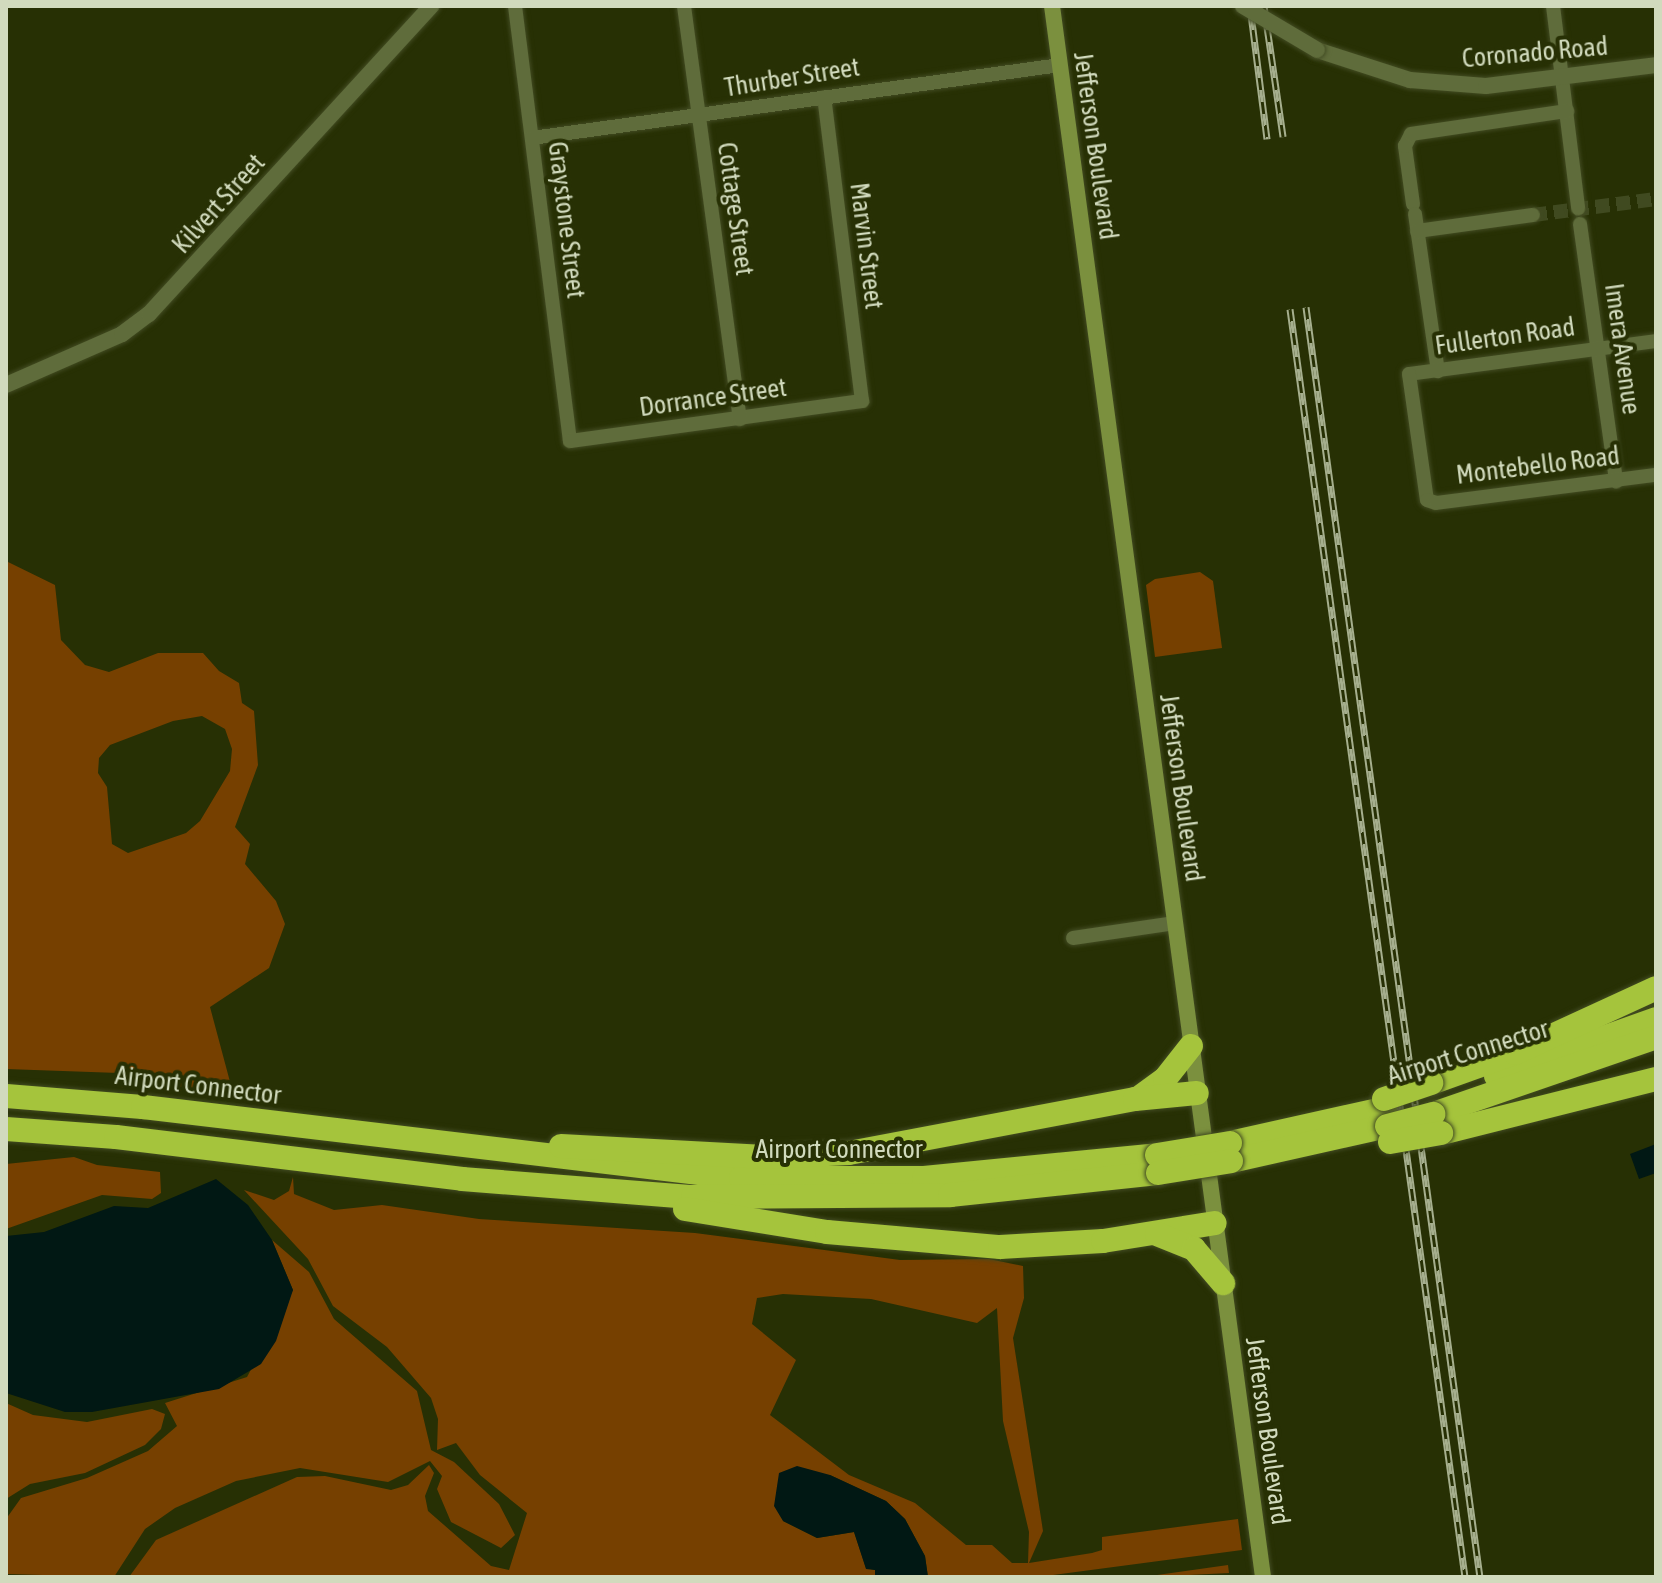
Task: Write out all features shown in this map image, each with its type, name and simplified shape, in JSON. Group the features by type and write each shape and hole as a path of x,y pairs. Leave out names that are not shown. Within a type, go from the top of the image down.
{"highway":[{"path":"1435,1106 1515,1053 1656,988"},
{"name":"Airport Connector","path":"1435,1106 1656,1019"},
{"name":"Airport Connector","path":"6,1129 116,1137 556,1188 747,1198 901,1197 1034,1188 1158,1164 1235,1154 1310,1127 1387,1119 1435,1106 1656,1037"},
{"path":"1135,1099 1165,1079 1191,1046"},
{"path":"1235,1154 1435,1106 1656,1079"},
{"path":"464,1146 821,1155 1135,1099 1197,1093"},
{"name":"Airport Connector","path":"6,1096 143,1107 649,1171 787,1180 972,1175 1158,1164"},
{"path":"556,1188 827,1232 967,1246 1069,1245 1215,1223"},
{"path":"1155,1234 1194,1249 1223,1283"}],"main road":[{"name":"Jefferson Boulevard","path":"1052,6 1263,1577"}],"street":[{"name":"Kilvert Street","path":"6,385 122,334 149,314 431,6"},
{"name":"Graystone Street","path":"515,6 570,441"},
{"name":"Cottage Street","path":"684,6 740,419"},
{"name":"Coronado Road","path":"1243,6 1317,50 1410,80 1486,86 1656,65"},
{"path":"1553,6 1578,208"},
{"name":"Thurber Street","path":"532,138 1060,65"},
{"name":"Marvin Street","path":"824,97 862,401"},
{"path":"1438,371 1405,146 1411,134 1567,111"},
{"path":"1417,231 1533,215"},
{"name":"Imera Avenue","path":"1580,224 1616,481"},
{"name":"Fullerton Road","path":"1427,500 1409,374 1656,341"},
{"name":"Dorrance Street","path":"570,441 862,401"},
{"name":"Montebello Road","path":"1427,500 1436,503 1656,475"},
{"path":"1073,938 1175,923"}],"shaded area":[{"path":"6,561 55,585 61,640 85,665 109,672 158,653 203,653 219,671 239,683 242,703 254,711 258,765 235,827 250,844 245,864 276,901 285,924 269,968 210,1007 233,1093 122,1088 119,1073 6,1069","holes":["202,716 225,729 232,749 230,771 200,821 186,833 128,853 112,844 107,787 98,773 99,758 110,745 173,721"]},
{"path":"1200,572 1213,581 1222,648 1155,657 1146,585 1155,579"},
{"path":"74,1157 97,1165 160,1172 161,1193 152,1199 102,1195 6,1229 6,1164"},
{"path":"293,1177 294,1194 334,1210 382,1205 479,1219 695,1233 900,1260 989,1259 1023,1266 1024,1298 1013,1338 1043,1531 1029,1563 1102,1550 1102,1537 1238,1519 1242,1550 1038,1577 928,1577 925,1556 905,1519 886,1501 830,1475 783,1521 817,1538 854,1532 866,1568 875,1570 875,1577 129,1577 156,1540 297,1477 325,1476 391,1490 408,1485 429,1465 434,1473 425,1496 428,1511 491,1566 509,1570 527,1513 480,1475 456,1443 437,1450 438,1419 431,1398 387,1347 333,1306 308,1259 244,1190 274,1200 289,1191","holes":["783,1294 871,1299 977,1323 997,1308 1003,1421 1029,1532 1028,1563 1012,1563 992,1545 966,1545 915,1503 849,1475 770,1415 796,1360 752,1324 757,1298"]},
{"path":"272,1240 309,1272 334,1319 417,1391 431,1450 454,1462 499,1504 515,1535 501,1548 451,1522 437,1489 442,1476 430,1461 388,1482 300,1468 236,1481 175,1508 145,1529 114,1577 7,1574 6,1519 21,1498 87,1478 148,1451 177,1426 165,1403 247,1377 293,1290"},
{"path":"6,1403 33,1415 87,1422 152,1409 165,1414 161,1429 145,1445 85,1473 30,1484 6,1499"},
{"path":"1228,1565 1229,1573 1149,1577 1150,1576"}],"water":[{"path":"1656,1144 1656,1173 1639,1179 1630,1154"},
{"path":"216,1179 248,1205 272,1240 293,1290 276,1341 261,1364 219,1389 92,1412 65,1412 6,1393 6,1236 44,1232 114,1206 148,1208"},
{"path":"797,1466 830,1475 886,1501 905,1519 925,1556 928,1577 875,1577 875,1570 866,1569 854,1532 817,1538 783,1521 774,1506 779,1473"}],"tunnel":[{"path":"1533,215 1656,199"}],"railway":[{"path":"1250,6 1267,139"},
{"path":"1264,6 1283,137"},
{"path":"1306,307 1480,1577"},
{"path":"1290,309 1465,1577"}]}
